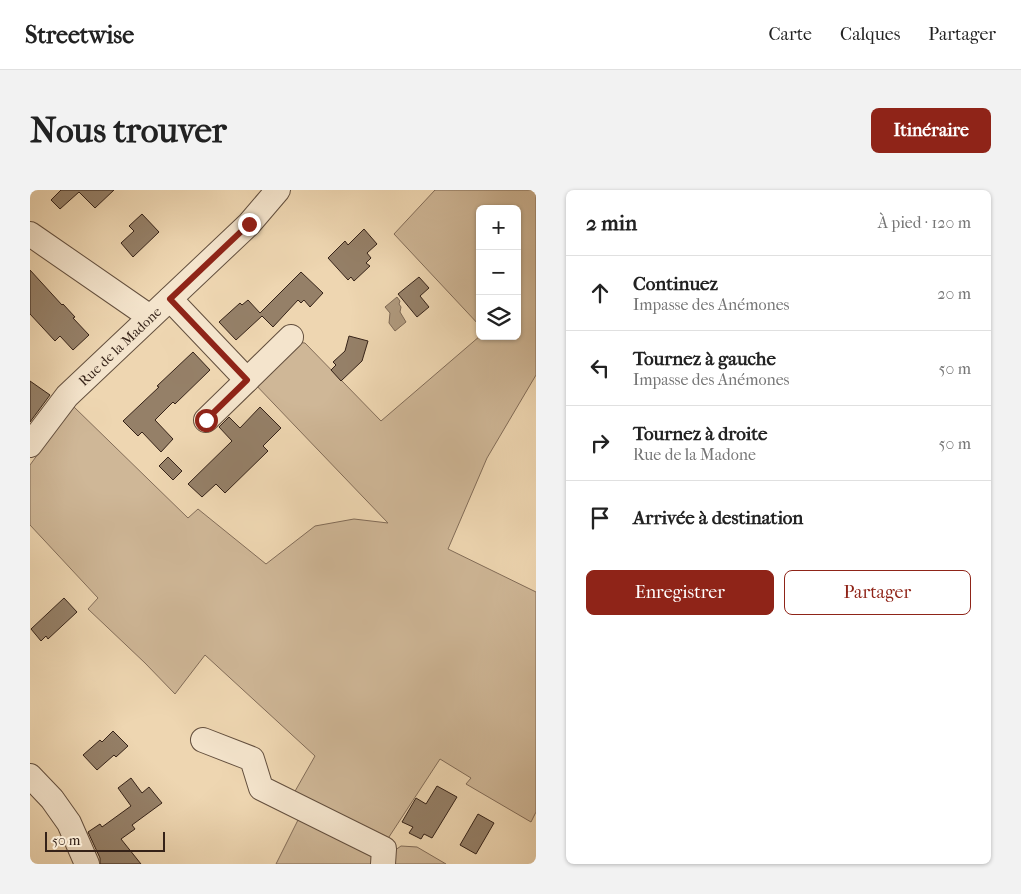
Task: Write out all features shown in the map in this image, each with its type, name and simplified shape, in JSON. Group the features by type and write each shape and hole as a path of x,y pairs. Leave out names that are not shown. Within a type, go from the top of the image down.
{"street":[{"name":"Rue de la Madone","path":"30,445 67,396 249,224 278,190"},
{"path":"30,234 150,317"},
{"path":"170,299 247,380"},
{"path":"206,420 291,337"},
{"path":"203,740 252,758 261,788 384,849 383,864"},
{"path":"30,776 52,799 69,823 87,864"}],"shaded area":[{"path":"435,190 536,190 536,375 487,458 448,549 536,592 536,812 531,822 466,784 471,778 440,759 387,840 294,793 315,756 205,655 175,694 88,609 98,598 30,525 30,465 73,406 188,518 198,509 266,564 315,526 354,519 388,523 252,381 293,342 305,343 381,421 476,339 521,340 521,205 476,205 476,322 394,234"},
{"path":"397,297 400,301 400,312 406,322 395,331 389,323 390,313 385,307"},
{"path":"300,816 377,857 375,864 276,864"},
{"path":"401,846 417,847 446,864 390,864 388,855"}],"building":[{"path":"61,190 114,190 95,208 79,192 60,209 51,200"},
{"path":"142,214 159,232 133,257 121,243 134,231 129,226"},
{"path":"364,229 377,244 367,253 371,258 366,263 370,266 354,281 351,277 348,280 328,258 345,241 348,245"},
{"path":"30,270 75,317 73,318 89,335 73,350 60,336 55,341 30,314"},
{"path":"301,272 323,293 310,307 304,300 301,303 298,300 273,327 262,316 236,340 219,322 240,303 242,305 248,300 260,313"},
{"path":"419,277 429,288 420,296 429,307 417,317 398,294"},
{"path":"349,336 368,341 362,361 341,381 331,370 336,365 333,362 345,351"},
{"path":"193,352 210,370 175,404 173,402 155,420 173,439 161,452 142,432 138,436 123,421"},
{"path":"30,381 50,395 30,422"},
{"path":"260,407 281,428 263,446 268,451 225,493 216,484 202,497 188,484 232,441 219,427 229,417 240,428"},
{"path":"168,457 182,471 173,480 159,466"},
{"path":"64,598 77,612 48,639 46,636 41,641 31,629"},
{"path":"113,731 128,746 97,770 83,755 100,740 102,742"},
{"path":"131,778 142,793 149,787 162,803 132,825 135,829 121,839 141,864 100,864 100,858 88,832 100,824 102,827 131,806 118,788"},
{"path":"437,786 457,797 432,838 424,834 421,839 409,833 413,827 402,822 416,798 426,804"},
{"path":"478,814 494,823 476,854 460,845"}],"route":[{"path":"206,420 247,380 170,299 249,224"}]}
